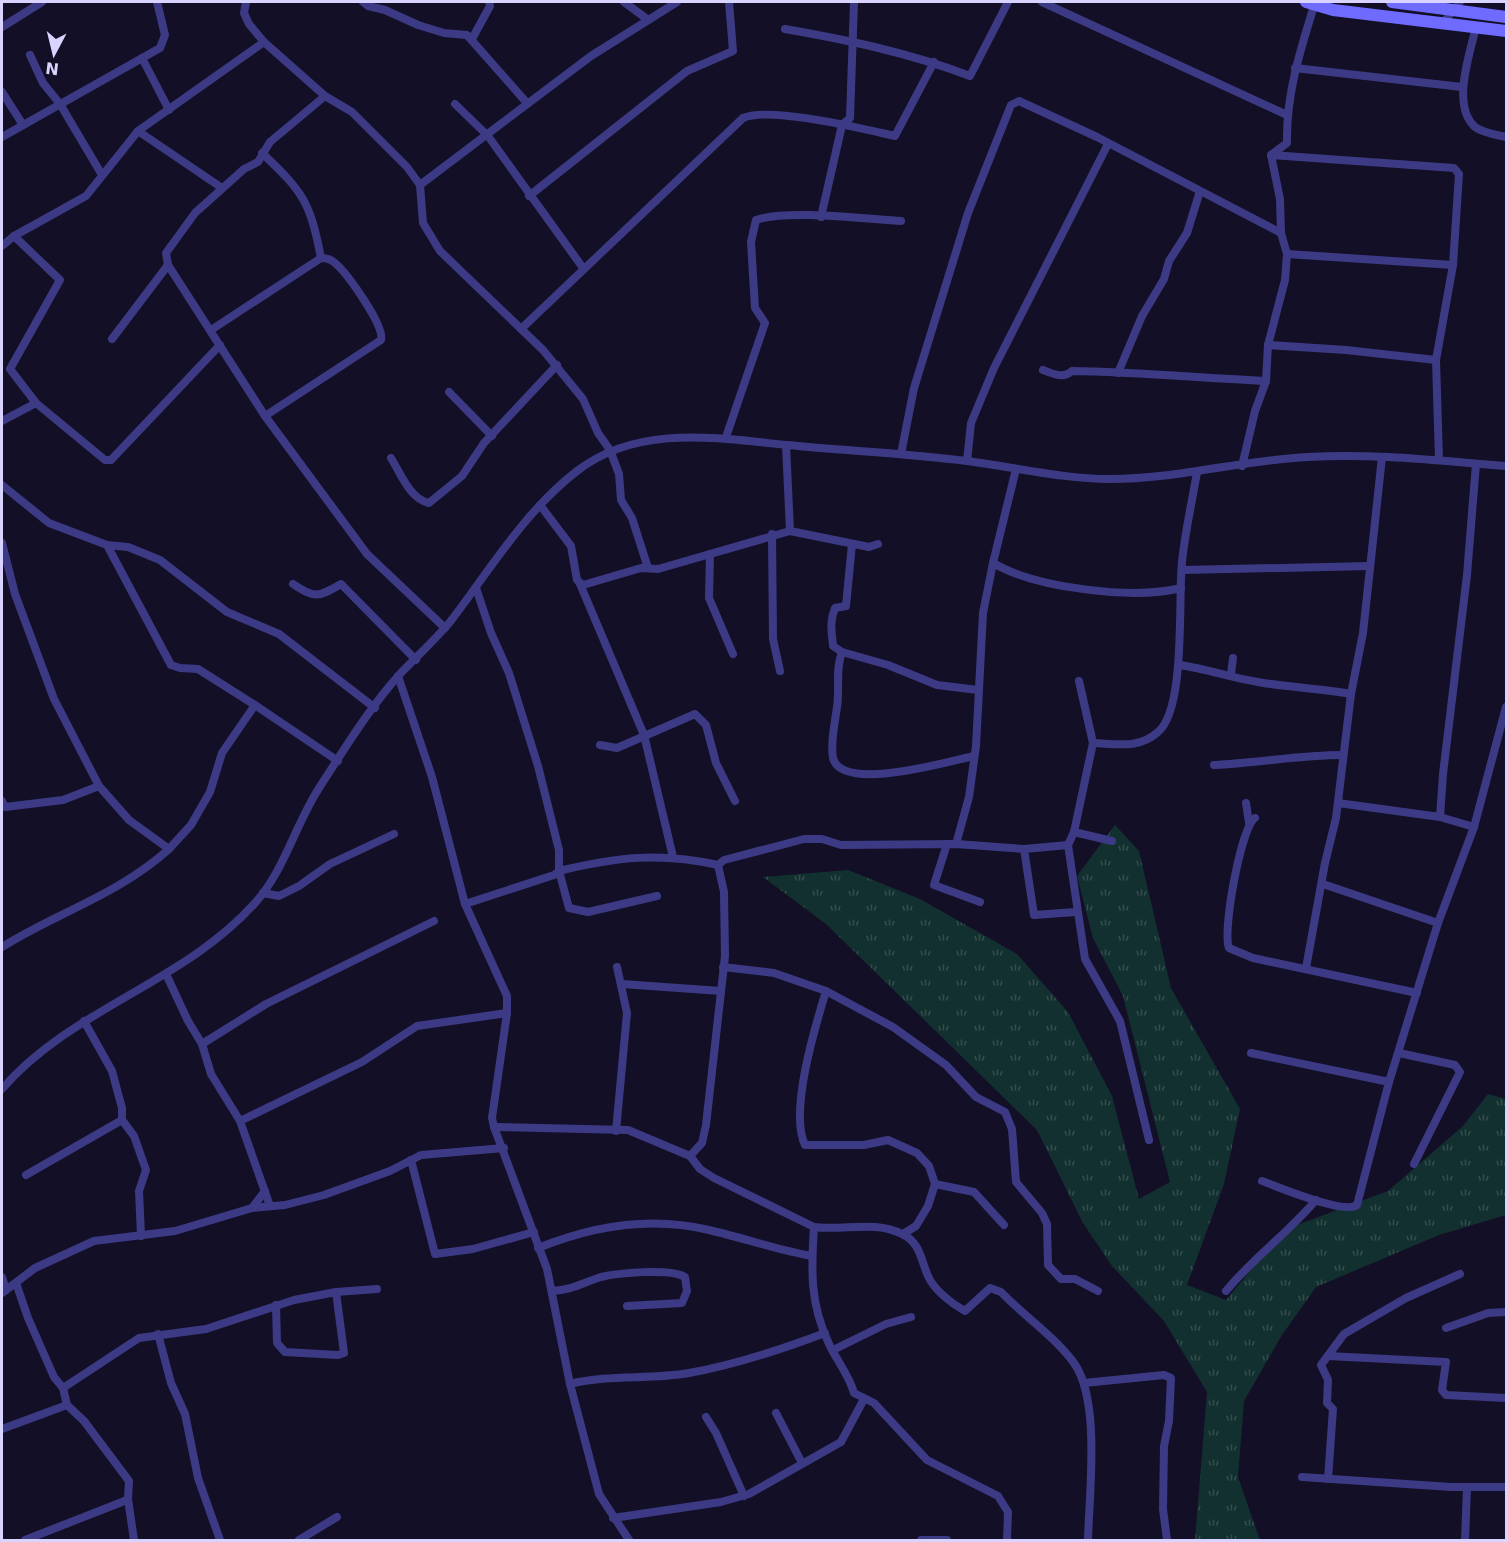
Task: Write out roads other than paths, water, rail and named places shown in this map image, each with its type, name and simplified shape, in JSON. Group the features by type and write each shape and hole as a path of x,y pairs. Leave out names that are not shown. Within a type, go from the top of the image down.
{"street":[{"path":"2,27 42,2"},
{"path":"2,137 95,82 160,48 165,35 157,2"},
{"path":"246,2 244,13 249,24 264,42 325,96 352,112 407,167 420,185 423,223 440,251 557,365 583,399 598,433 610,450 619,474 621,500 632,518 648,568"},
{"path":"363,2 418,25 444,33 466,35 527,103"},
{"path":"472,39 490,6 489,2"},
{"path":"624,2 647,20"},
{"path":"420,185 488,136 527,103 591,56 677,2"},
{"path":"529,196 687,71 732,51 729,2"},
{"path":"821,217 842,125 850,118 854,2"},
{"path":"785,29 853,40 934,62 970,76 1008,2"},
{"path":"1042,2 1287,115"},
{"path":"1392,2 1458,6 1506,17"},
{"path":"1271,155 1287,143 1287,115 1310,4 1506,31"},
{"path":"1443,23 1458,6"},
{"path":"1476,27 1462,87 1468,118 1476,128 1506,137"},
{"path":"2,246 14,236 86,196 138,131 264,42"},
{"path":"30,54 43,83 60,104 102,176"},
{"path":"142,58 169,110"},
{"path":"521,329 743,118 753,114 842,125 895,136 934,62"},
{"path":"1295,68 1462,87"},
{"path":"2,92 23,125"},
{"path":"325,96 270,142 258,162 244,169 195,213 166,253 168,265 265,416 367,554 445,628"},
{"path":"901,454 914,388 968,213 1011,105 1018,101 1108,144 1281,233"},
{"path":"455,104 488,136 583,268"},
{"path":"138,131 222,188"},
{"path":"967,461 970,423 994,368 1108,144"},
{"path":"262,153 295,183 313,217 321,258"},
{"path":"1242,466 1255,411 1266,381 1268,345 1285,280 1287,254 1281,233 1280,199 1271,155"},
{"path":"1271,155 1454,168 1459,174 1460,186 1452,265 1436,360 1439,460"},
{"path":"1118,373 1142,316 1164,279 1168,261 1186,233 1200,191"},
{"path":"726,437 765,323 755,308 751,242 756,220 766,216 901,221"},
{"path":"14,236 60,280 10,369 36,403 105,460 111,460 220,345"},
{"path":"1287,254 1452,265"},
{"path":"211,330 321,258 335,262 356,289 381,329 381,340 265,416"},
{"path":"112,339 168,265"},
{"path":"1268,345 1346,350 1436,360"},
{"path":"391,458 412,492 420,501 429,503 462,477 484,443 557,365"},
{"path":"1043,370 1059,376 1067,375 1071,371 1175,374 1214,379 1266,381"},
{"path":"449,392 492,436"},
{"path":"2,421 36,403"},
{"path":"2,1089 41,1048 166,974 209,946 238,921 263,893 315,794 398,676 445,628 476,588 504,546 540,505 579,469 610,450 681,437 726,437 786,445 967,461 1106,479 1197,472 1302,457 1382,457 1506,466"},
{"path":"786,445 790,531"},
{"path":"1306,968 1338,803 1351,694 1360,657 1382,457"},
{"path":"1440,817 1467,575 1476,464"},
{"path":"980,902 934,885 935,876 951,844 969,797 974,756 983,613 1016,469"},
{"path":"1094,743 1135,746 1158,732 1168,716 1179,665 1182,570 1197,472"},
{"path":"2,485 49,523 107,545 128,547 160,560 227,612 279,634 375,708"},
{"path":"540,505 571,546 580,584 644,735 673,857"},
{"path":"580,584 587,585 648,568 658,569 772,534 790,531 869,547 878,544"},
{"path":"772,534 773,639 780,671"},
{"path":"2,543 15,594 54,699 99,786 129,820 169,849"},
{"path":"852,544 846,606 834,608 829,631 833,646 842,652 888,665 937,685 978,690"},
{"path":"107,545 171,665 198,669 338,761"},
{"path":"710,554 709,598 733,654"},
{"path":"993,563 1011,571 1063,585 1136,594 1181,588"},
{"path":"1182,570 1370,566"},
{"path":"293,584 309,595 322,595 341,584 416,660"},
{"path":"476,588 523,716 555,831 559,850 559,871 569,908 588,912 657,896"},
{"path":"842,652 839,661 833,758 838,766 851,772 881,774 974,756"},
{"path":"1231,674 1233,658"},
{"path":"1179,665 1271,684 1309,686 1351,694"},
{"path":"398,676 432,777 465,904 507,996 507,1013 492,1118 494,1127 504,1148 547,1269 570,1384 599,1494 629,1540"},
{"path":"1079,681 1094,743 1074,832 1068,844 1076,912 1085,959 1120,1021 1149,1140"},
{"path":"2,947 125,884 147,869 169,849 191,825 210,792 222,753 255,705"},
{"path":"1262,1181 1350,1209 1357,1204 1389,1082 1438,923 1474,827 1506,707"},
{"path":"600,745 617,748 695,714 706,725 716,764 735,801"},
{"path":"1497,746 1506,749"},
{"path":"1214,765 1252,764 1263,759 1305,755 1343,755"},
{"path":"2,805 63,800 99,786"},
{"path":"1246,803 1252,820 1241,845 1227,945 1253,958 1417,993"},
{"path":"1338,803 1440,817 1474,827"},
{"path":"1074,832 1112,842"},
{"path":"263,893 279,896 299,886 330,864 394,834"},
{"path":"465,904 554,875 559,871 633,856 673,857 718,865 724,860 804,839 822,839 841,845 951,844 1024,849 1068,844"},
{"path":"1024,849 1035,915 1076,912"},
{"path":"690,1156 702,1143 706,1125 721,991 724,892 718,865"},
{"path":"1323,884 1438,923"},
{"path":"202,1044 266,1004 434,921"},
{"path":"616,1131 627,1013 617,967"},
{"path":"723,967 774,974 826,991 893,1027 946,1065 976,1097 1005,1112 1012,1129 1016,1182 1042,1213 1047,1224 1048,1265 1061,1279 1075,1279 1098,1290"},
{"path":"166,974 188,1021 202,1044 211,1074 240,1121 270,1206"},
{"path":"622,984 721,991"},
{"path":"826,991 812,1040 798,1120 805,1144 864,1145 888,1140 917,1153 929,1166 935,1184 928,1206 916,1226 903,1234"},
{"path":"240,1121 362,1062 417,1026 507,1013"},
{"path":"84,1021 112,1071 122,1108 122,1120 134,1136 146,1170 139,1191 141,1236"},
{"path":"1251,1053 1389,1082"},
{"path":"1399,1053 1455,1065 1460,1072 1414,1164"},
{"path":"26,1175 122,1120"},
{"path":"494,1127 628,1130 690,1156 700,1168 714,1178 814,1227 885,1228 903,1234 916,1244 929,1279 950,1302 965,1311 990,1288 1000,1292 1074,1363 1084,1383 1092,1468 1088,1540"},
{"path":"2,1277 4,1292 34,1268 94,1241 175,1231 252,1209 324,1195 428,1154 504,1148"},
{"path":"411,1160 435,1254 473,1249 534,1232"},
{"path":"935,1184 974,1192 1004,1225"},
{"path":"252,1209 265,1191"},
{"path":"1226,1291 1248,1266 1295,1225 1317,1200"},
{"path":"538,1248 589,1231 634,1223 708,1230 812,1256"},
{"path":"814,1227 812,1256 814,1305 854,1393 874,1403 927,1460 999,1496 1008,1512 1007,1540"},
{"path":"552,1291 571,1290 603,1277 663,1272 685,1277 687,1291 682,1303 627,1306"},
{"path":"1328,1479 1332,1408 1327,1403 1328,1380 1321,1365 1344,1334 1406,1298 1460,1274"},
{"path":"16,1283 28,1318 54,1377 63,1388 67,1405 84,1421 129,1481 128,1499 134,1540"},
{"path":"63,1388 139,1338 223,1324 276,1305 336,1292 377,1289"},
{"path":"276,1305 277,1343 285,1352 338,1355 344,1353 336,1292"},
{"path":"1446,1328 1488,1313 1506,1312"},
{"path":"833,1350 886,1324 912,1317"},
{"path":"570,1384 592,1378 688,1373 770,1354 825,1333"},
{"path":"158,1334 171,1383 185,1414 198,1478 220,1540"},
{"path":"1328,1356 1446,1362 1442,1390 1446,1395 1506,1398"},
{"path":"1084,1383 1164,1375 1171,1378 1169,1421 1164,1446 1163,1509 1167,1540"},
{"path":"613,1518 721,1502 744,1496 841,1442 864,1399"},
{"path":"2,1429 67,1405"},
{"path":"776,1413 802,1463"},
{"path":"706,1417 717,1433 744,1496"},
{"path":"1302,1477 1467,1487 1506,1487"},
{"path":"1465,1540 1467,1487"},
{"path":"25,1540 128,1499"},
{"path":"299,1540 337,1517"},
{"path":"921,1540 947,1540"}]}
